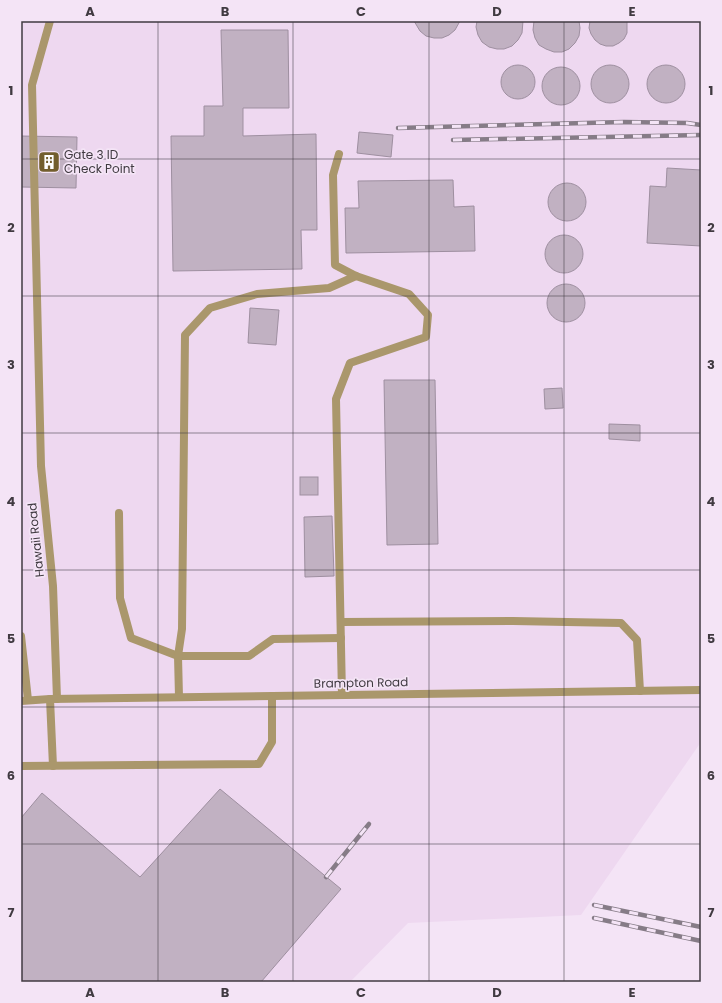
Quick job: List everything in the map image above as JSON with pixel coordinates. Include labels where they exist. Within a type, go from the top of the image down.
[{"type":"street","name":"Hawaii Road","points":[[50,21],[32,85],[41,466],[53,586],[53,766]]},
{"type":"street","points":[[339,154],[333,175],[335,265],[356,276],[409,294],[428,315],[426,337],[350,363],[336,399],[342,695]]},
{"type":"street","points":[[179,697],[178,656],[182,629],[185,335],[210,308],[257,294],[329,288],[356,276]]},
{"type":"street","points":[[119,513],[120,598],[131,638],[178,656],[249,656],[273,639],[341,638]]},
{"type":"street","points":[[341,622],[621,622],[637,640],[640,691]]},
{"type":"street","points":[[21,636],[24,700]]},
{"type":"street","name":"Brampton Road","points":[[24,700],[701,690]]},
{"type":"street","points":[[21,766],[259,764],[272,742],[272,696]]},
{"type":"shaded area","points":[[21,21],[701,21],[701,742],[581,915],[408,923],[350,982],[21,982]]},
{"type":"building","points":[[414,21],[460,21],[455,30],[449,35],[442,38],[434,38],[426,36],[420,31]]},
{"type":"building","points":[[477,21],[523,21],[522,33],[512,46],[504,49],[489,47],[482,42],[478,35],[476,27]]},
{"type":"building","points":[[534,21],[579,21],[579,36],[569,49],[562,52],[554,52],[539,45],[533,30]]},
{"type":"building","points":[[590,21],[627,21],[627,33],[624,39],[619,43],[613,46],[606,46],[595,40],[591,34],[589,28]]},
{"type":"building","points":[[221,30],[288,30],[289,108],[243,108],[243,136],[316,134],[317,230],[301,230],[302,269],[173,271],[171,136],[204,136],[204,106],[223,106]]},
{"type":"building","points":[[518,65],[530,70],[535,82],[530,94],[518,99],[506,94],[501,82],[506,70]]},
{"type":"building","points":[[606,65],[614,65],[624,70],[628,77],[628,91],[624,98],[614,103],[606,103],[596,98],[594,95],[591,88],[591,80],[596,70],[599,68]]},
{"type":"building","points":[[662,65],[670,65],[680,70],[684,77],[684,91],[680,98],[670,103],[662,103],[652,98],[650,95],[647,88],[647,80],[652,70],[655,68]]},
{"type":"building","points":[[557,67],[565,67],[575,72],[579,79],[579,93],[575,100],[565,105],[557,105],[547,100],[545,97],[542,90],[542,82],[547,72],[550,70]]},
{"type":"building","points":[[359,132],[393,135],[391,157],[357,153]]},
{"type":"building","name":"Gate 3 ID Check Point","points":[[21,136],[77,137],[76,188],[21,187]]},
{"type":"building","points":[[667,168],[701,170],[701,246],[647,243],[650,186],[666,187]]},
{"type":"building","points":[[453,180],[454,207],[474,206],[475,251],[346,253],[345,208],[359,208],[358,181]]},
{"type":"building","points":[[563,183],[571,183],[581,188],[585,195],[585,209],[581,216],[571,221],[563,221],[553,216],[551,213],[548,206],[548,198],[553,188],[556,186]]},
{"type":"building","points":[[560,235],[568,235],[578,240],[582,247],[582,261],[578,268],[568,273],[560,273],[550,268],[548,265],[545,258],[545,250],[550,240],[553,238]]},
{"type":"building","points":[[562,284],[570,284],[580,289],[584,296],[584,310],[580,317],[570,322],[562,322],[552,317],[550,314],[547,307],[547,299],[552,289],[555,287]]},
{"type":"building","points":[[250,308],[279,310],[276,345],[248,343]]},
{"type":"building","points":[[384,380],[435,380],[438,544],[387,545]]},
{"type":"building","points":[[562,388],[563,408],[545,409],[544,389]]},
{"type":"building","points":[[609,424],[640,425],[640,441],[609,439]]},
{"type":"building","points":[[300,477],[318,477],[318,495],[300,495]]},
{"type":"building","points":[[332,516],[334,576],[305,577],[304,517]]},
{"type":"building","points":[[220,789],[341,889],[261,982],[21,982],[21,818],[42,793],[140,877]]},
{"type":"railway","points":[[398,128],[624,122],[687,123],[701,125]]},
{"type":"railway","points":[[453,140],[701,135]]},
{"type":"railway","points":[[326,877],[369,824]]},
{"type":"railway","points":[[594,905],[701,927]]},
{"type":"railway","points":[[594,918],[701,941]]},
{"type":"place","name":"Gate 3 ID Check Point","points":[[49,162]]}]
